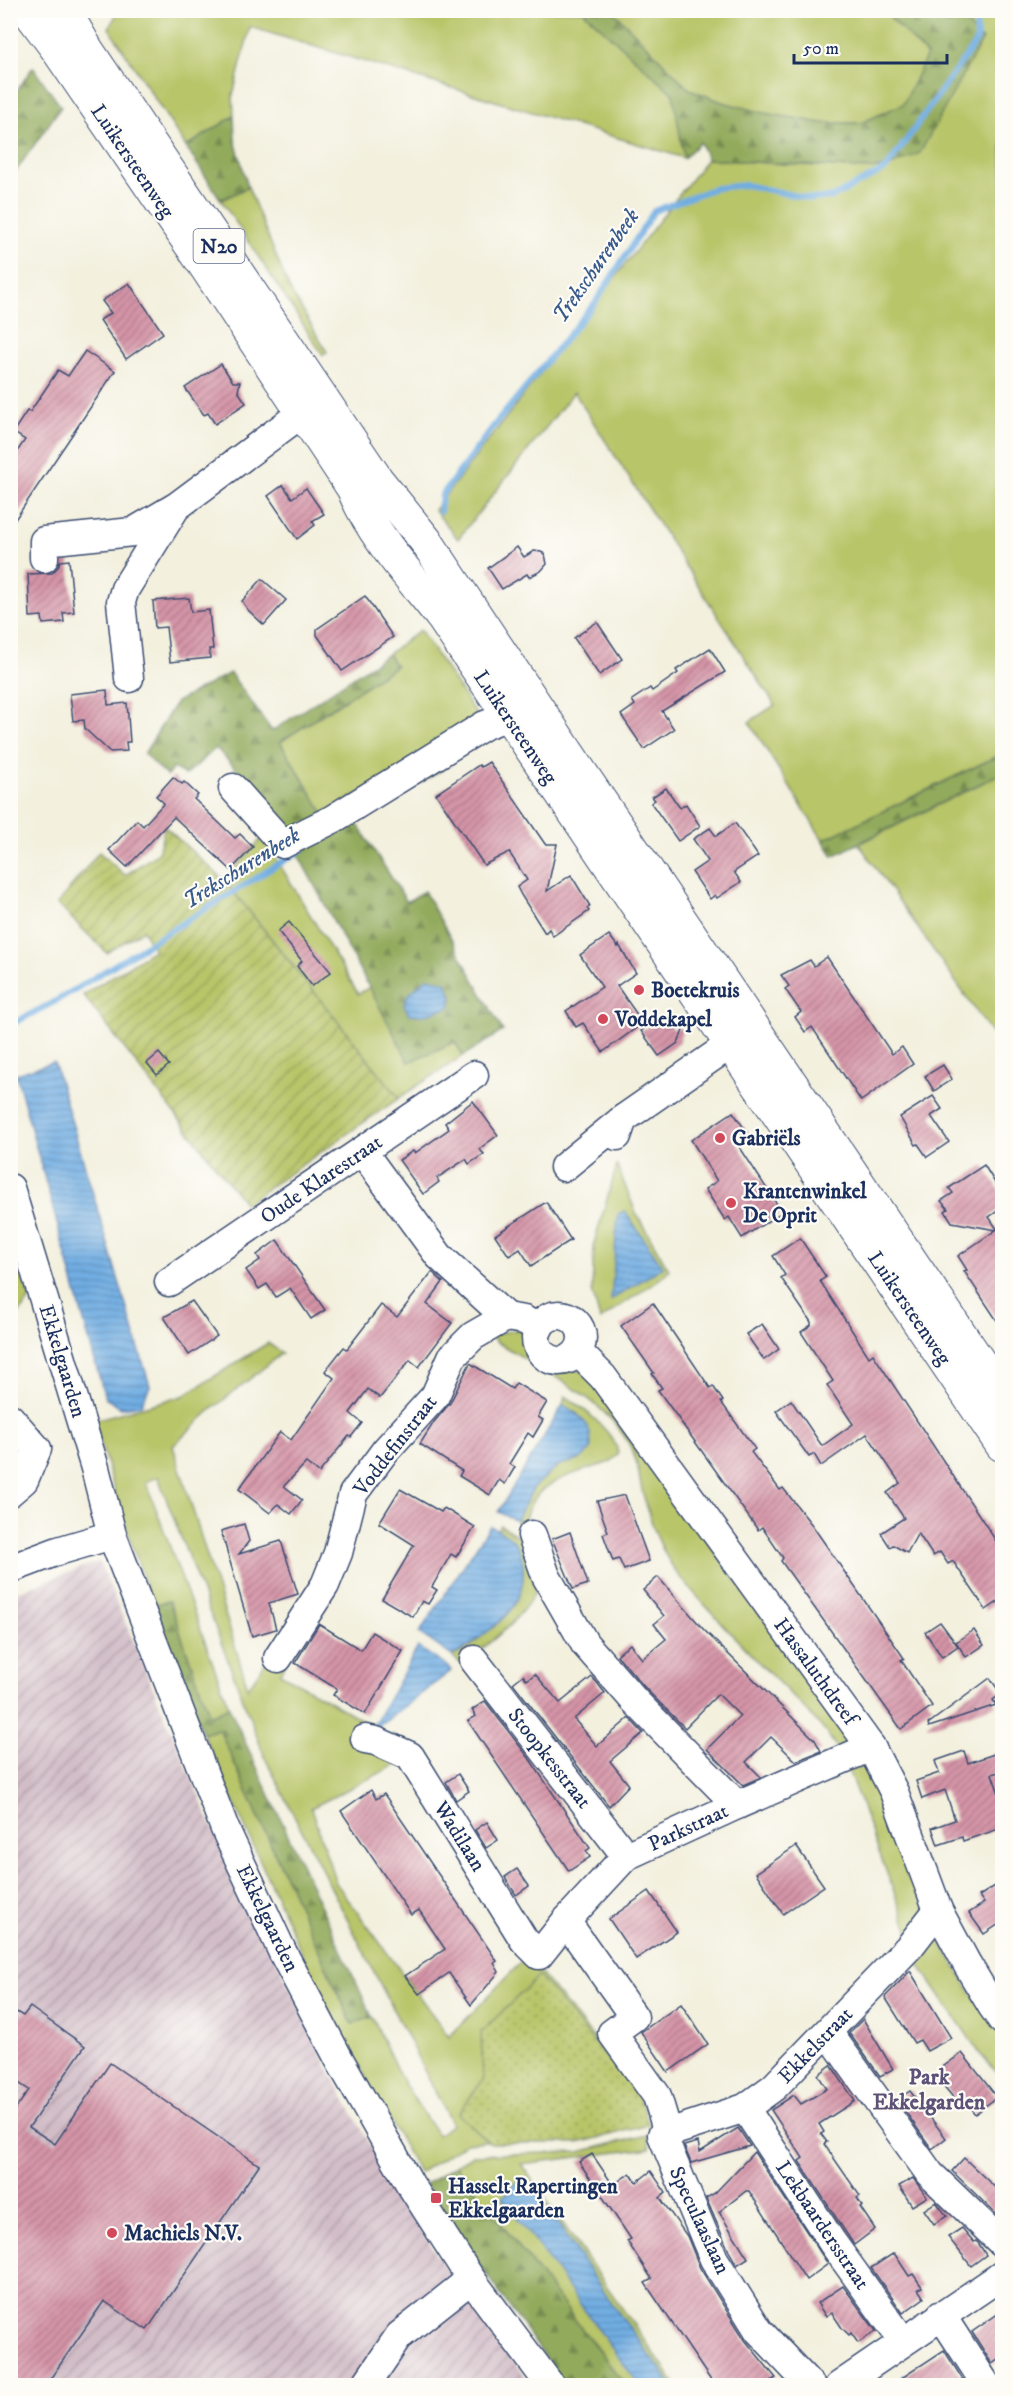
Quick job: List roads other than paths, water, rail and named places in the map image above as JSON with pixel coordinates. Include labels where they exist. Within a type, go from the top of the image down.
[{"type":"main road","name":"Luikersteenweg","points":[[28,10],[55,46],[353,488],[361,507],[389,548],[443,618],[1002,1445]]},
{"type":"main road","name":"Luikersteenweg","points":[[64,10],[87,50],[377,480],[426,541],[879,1210],[1002,1396]]},
{"type":"street","points":[[44,558],[44,541],[133,532],[176,507],[302,413]]},
{"type":"street","points":[[129,678],[121,602],[125,589],[176,507]]},
{"type":"street","points":[[232,788],[283,844],[333,819],[486,725],[509,716]]},
{"type":"street","points":[[564,1167],[731,1044]]},
{"type":"street","name":"Oude Klarestraat","points":[[169,1282],[474,1075]]},
{"type":"street","points":[[362,1151],[439,1256],[506,1317]]},
{"type":"street","name":"Ekkelgaarden","points":[[10,1188],[95,1468],[112,1535],[225,1829],[283,1953],[339,2059],[410,2184],[471,2279],[550,2385]]},
{"type":"street","name":"Hassaluthdreef","points":[[506,1317],[524,1320],[539,1328],[554,1316],[566,1316],[573,1319],[581,1331],[582,1338],[578,1352],[603,1377],[871,1747],[894,1792],[938,1911],[1002,2020]]},
{"type":"street","name":"Voddefinstraat","points":[[278,1658],[325,1585],[338,1553],[353,1494],[385,1451],[435,1396],[452,1357],[473,1336],[506,1317]]},
{"type":"street","points":[[10,1418],[37,1449],[24,1480],[10,1492]]},
{"type":"street","points":[[10,1569],[58,1551],[112,1535]]},
{"type":"street","points":[[532,1535],[546,1576],[585,1644],[634,1700],[737,1805]]},
{"type":"street","name":"Stoopkesstraat","points":[[474,1660],[626,1856]]},
{"type":"street","name":"Wadilaan","points":[[365,1739],[376,1741],[410,1755],[524,1940],[539,1955]]},
{"type":"street","name":"Parkstraat","points":[[539,1955],[566,1921],[626,1856],[871,1747]]},
{"type":"street","name":"Ekkelstraat","points":[[665,2134],[745,2108],[774,2087],[910,1946],[938,1911]]},
{"type":"street","name":"Speculaaslaan","points":[[566,1921],[634,2017],[612,2033],[657,2096],[665,2134],[714,2259],[759,2331],[811,2385]]},
{"type":"street","points":[[828,2032],[930,2174],[1002,2242]]},
{"type":"street","name":"Lekbaardersstraat","points":[[745,2108],[832,2242],[903,2341]]},
{"type":"street","points":[[839,2385],[1002,2275]]},
{"type":"street","points":[[365,2385],[399,2336],[471,2279]]},
{"type":"street","points":[[941,2315],[987,2385]]},
{"type":"water","points":[[427,978],[446,982],[452,996],[450,1007],[423,1015],[409,1014],[404,1005],[408,995]]},
{"type":"water","points":[[54,1062],[150,1386],[141,1405],[121,1408],[105,1398],[16,1074]]},
{"type":"water","points":[[625,1211],[663,1267],[611,1300],[618,1214]]},
{"type":"water","points":[[563,1405],[586,1423],[590,1434],[591,1450],[579,1460],[559,1465],[534,1487],[516,1521],[498,1512]]},
{"type":"water","points":[[490,1526],[509,1536],[518,1548],[523,1565],[520,1592],[513,1607],[501,1620],[452,1656],[419,1633]]},
{"type":"water","points":[[418,1647],[451,1671],[374,1730],[373,1726]]},
{"type":"water","points":[[521,2178],[534,2188],[612,2304],[672,2385],[639,2385],[502,2198]]},
{"type":"waterway","name":"Trekschurenbeek","points":[[440,512],[442,495],[492,428],[595,303],[654,211],[715,188],[746,185],[811,199],[833,197],[886,169],[977,40],[976,10]]},
{"type":"waterway","name":"Trekschurenbeek","points":[[10,1025],[56,1001],[303,849]]},
{"type":"place","name":"Boetekruis","points":[[639,990]]},
{"type":"place","name":"Voddekapel","points":[[603,1019]]},
{"type":"place","name":"Gabriëls","points":[[720,1138]]},
{"type":"place","name":"Krantenwinkel De Oprit","points":[[731,1203]]},
{"type":"place","name":"Hasselt Rapertingen Ekkelgaarden","points":[[436,2198]]},
{"type":"place","name":"Machiels N.V.","points":[[112,2233]]},
{"type":"district","name":"Park Ekkelgarden","points":[[929,2088]]}]
